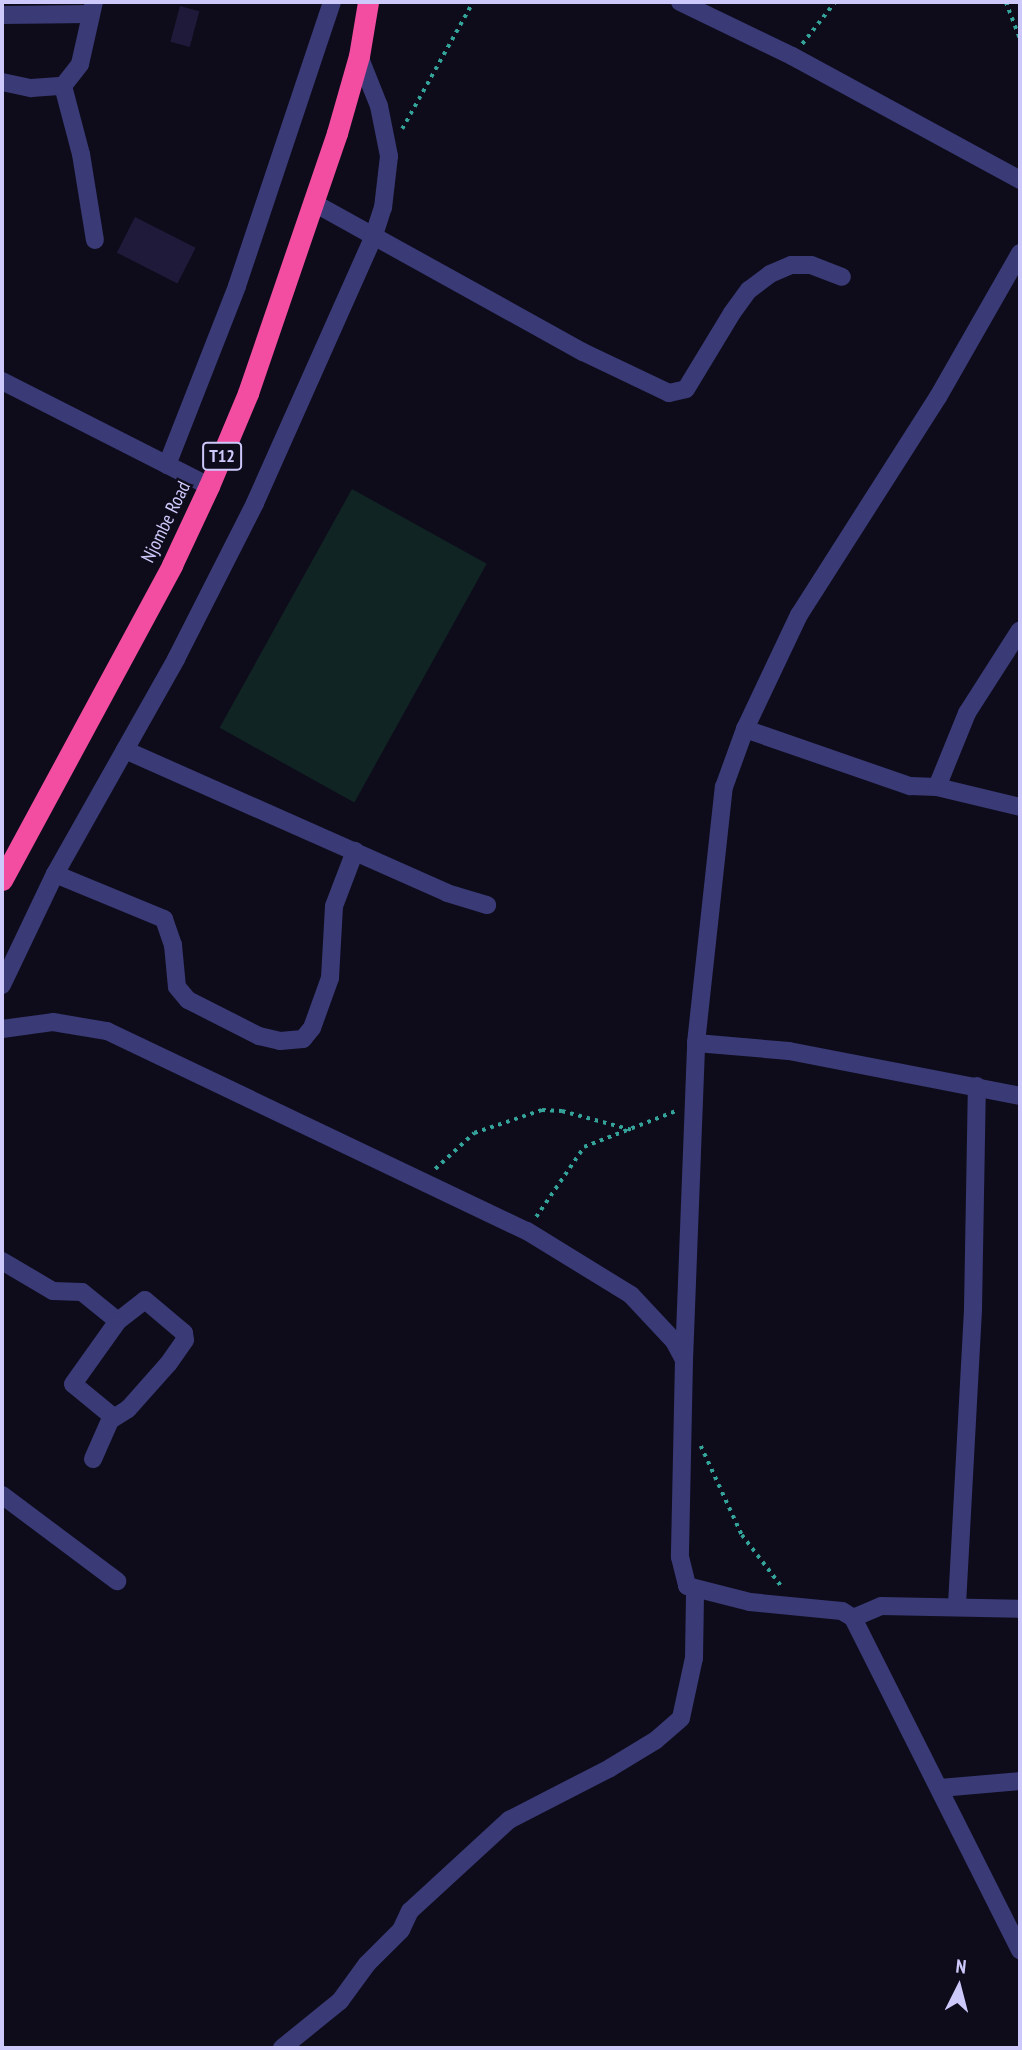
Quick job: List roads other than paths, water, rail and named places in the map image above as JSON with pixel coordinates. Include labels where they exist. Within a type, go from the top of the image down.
[{"type":"highway","name":"Njombe Road","points":[[2,880],[172,565],[248,393],[314,203],[359,56],[368,2]]},
{"type":"street","points":[[167,465],[237,286],[332,2]]},
{"type":"street","points":[[680,2],[792,56],[1020,180]]},
{"type":"street","points":[[2,15],[93,8],[80,64],[63,86],[31,88],[2,82]]},
{"type":"street","points":[[2,985],[55,874],[125,750],[255,503],[373,237],[383,208],[389,156],[379,106],[359,56]]},
{"type":"street","points":[[63,86],[82,154],[95,240]]},
{"type":"street","points":[[314,203],[583,352],[669,393],[686,389],[732,313],[749,290],[770,274],[791,265],[811,265],[842,277]]},
{"type":"street","points":[[1020,253],[938,397],[799,615],[745,729],[724,787],[716,838],[696,1043],[684,1360],[685,1418],[680,1557],[687,1586],[695,1592],[842,1611],[853,1618],[1020,1950]]},
{"type":"street","points":[[2,381],[209,486]]},
{"type":"street","points":[[937,787],[967,713],[1020,630]]},
{"type":"street","points":[[745,729],[878,777],[910,786],[937,787],[1020,807]]},
{"type":"street","points":[[125,750],[447,893],[488,905]]},
{"type":"street","points":[[55,874],[164,919],[173,945],[177,987],[188,1000],[259,1036],[280,1041],[303,1039],[312,1028],[330,978],[334,906],[355,851]]},
{"type":"street","points":[[2,1030],[53,1022],[107,1031],[418,1178],[527,1231],[631,1295],[674,1341],[684,1360]]},
{"type":"street","points":[[696,1043],[789,1051],[1020,1096]]},
{"type":"street","points":[[957,1605],[972,1309],[977,1086]]},
{"type":"street","points":[[2,1261],[52,1291],[82,1292],[118,1321]]},
{"type":"street","points":[[93,1459],[112,1419],[128,1409],[185,1340],[173,1320],[145,1300],[118,1321],[73,1384],[111,1413],[112,1419]]},
{"type":"street","points":[[2,1495],[117,1581]]},
{"type":"street","points":[[282,2048],[340,2001],[367,1964],[401,1930],[410,1911],[509,1820],[610,1768],[656,1740],[681,1718],[694,1658],[695,1592]]},
{"type":"street","points":[[853,1618],[881,1606],[957,1605],[1020,1609]]},
{"type":"street","points":[[940,1788],[1020,1781]]}]
